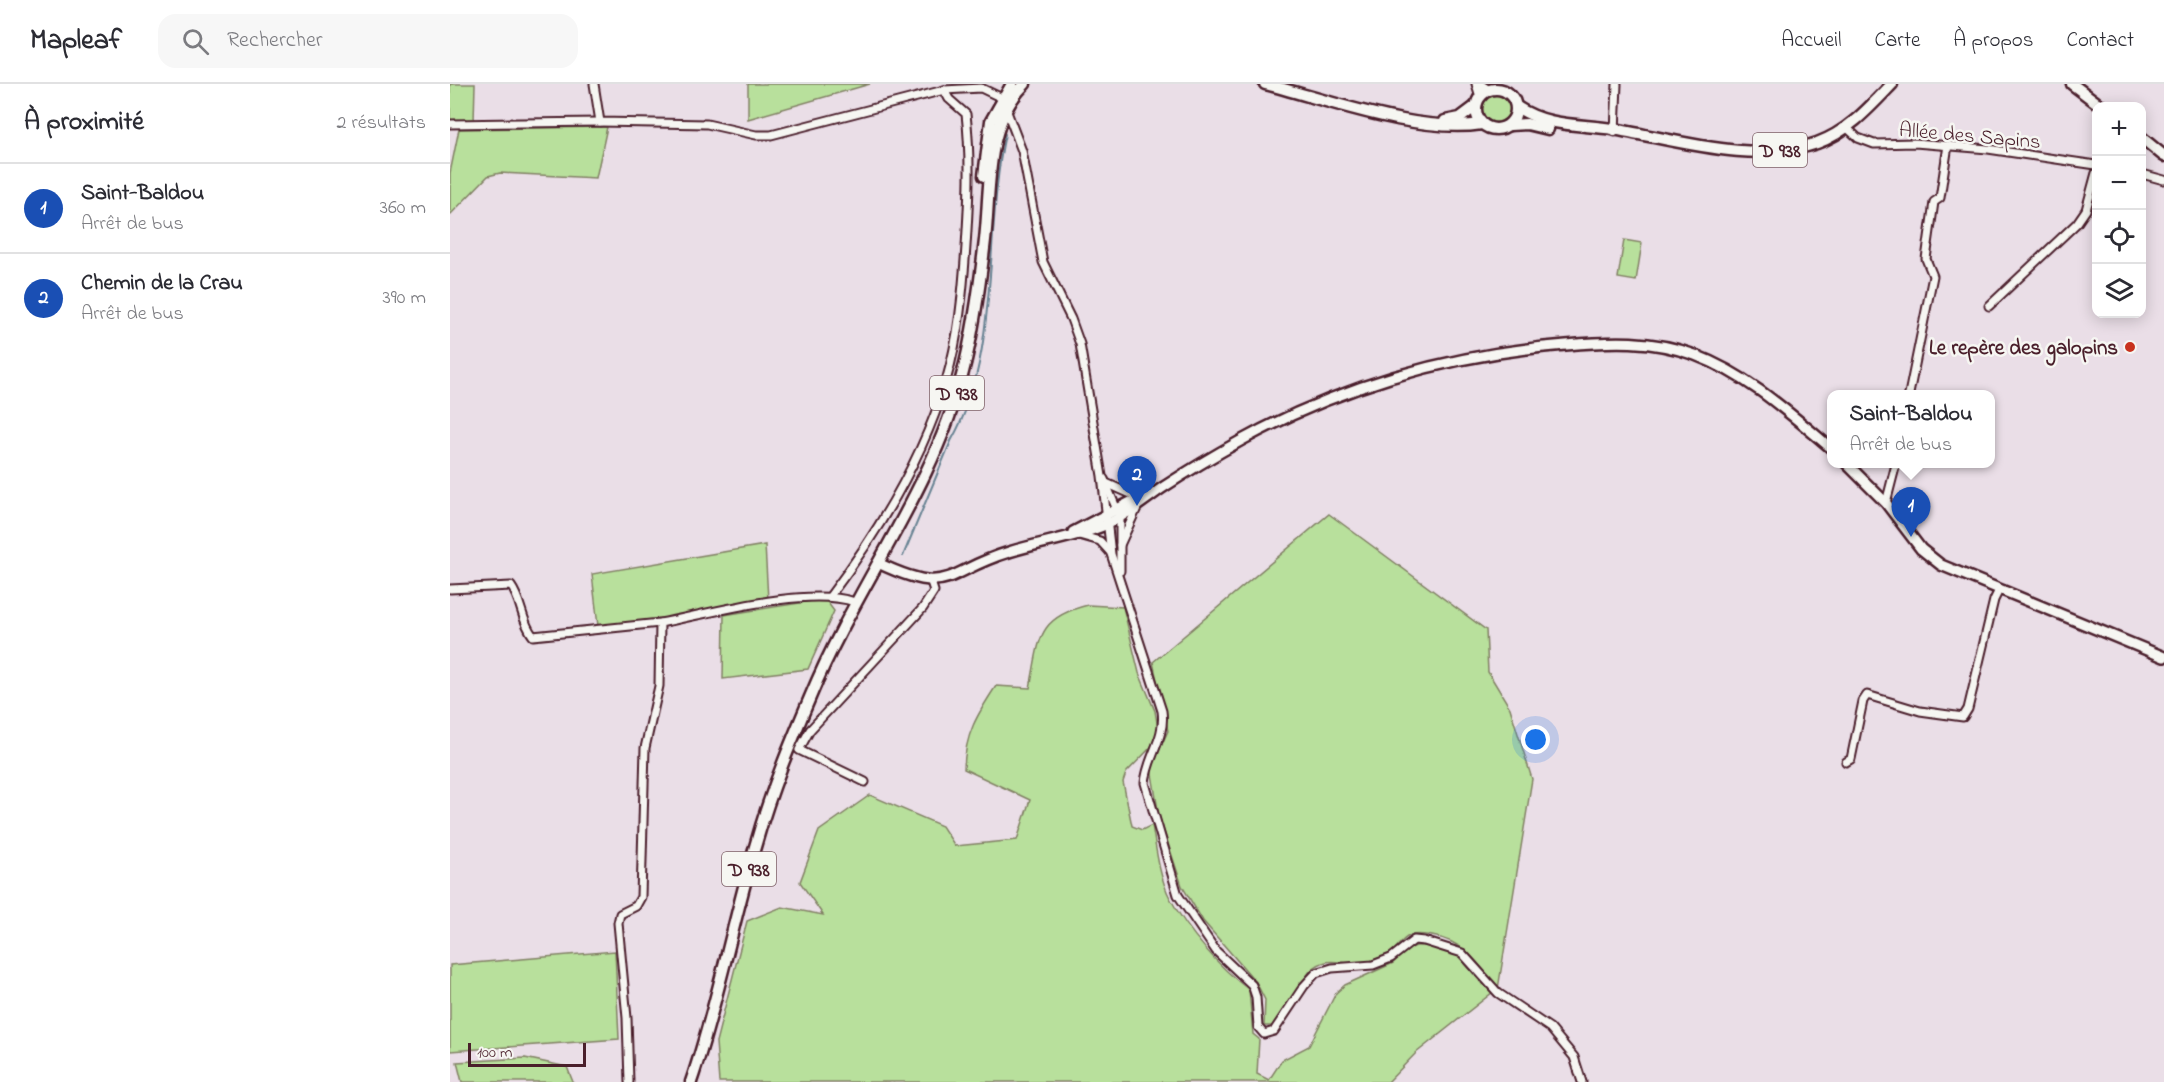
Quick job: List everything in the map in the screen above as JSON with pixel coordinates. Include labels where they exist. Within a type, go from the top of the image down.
[{"type":"main road","name":"D 938","points":[[1265,84],[1426,122],[1456,126],[1482,124],[1497,130],[1510,125],[1615,132]]},
{"type":"main road","name":"D 938","points":[[1426,122],[1460,118],[1478,102],[1482,86],[1509,93],[1517,107],[1546,122],[1732,149],[1783,150],[1819,142],[1846,127],[1892,84]]},
{"type":"main road","points":[[2072,84],[2096,102]]},
{"type":"main road","name":"D 938","points":[[980,270],[985,155],[991,121],[1018,87]]},
{"type":"main road","points":[[1478,102],[1477,116],[1482,124]]},
{"type":"main road","name":"D 938","points":[[691,1082],[769,801],[824,662],[855,602],[918,493],[947,426],[969,344],[996,136],[1004,103]]},
{"type":"main road","points":[[1510,125],[1516,116],[1517,107]]},
{"type":"main road","points":[[2146,141],[2164,156]]},
{"type":"street","points":[[594,84],[600,122]]},
{"type":"street","points":[[1615,132],[1617,84]]},
{"type":"street","points":[[450,124],[600,122],[707,124],[771,135],[944,90],[987,87],[1004,103],[1022,152],[1043,262],[1062,298],[1080,344],[1104,480],[1106,520],[1112,554],[1120,574],[1141,652],[1162,711],[1162,733],[1147,767],[1145,783],[1174,885],[1197,926],[1255,991],[1260,1032],[1268,1035],[1275,1031],[1304,986],[1316,974],[1332,968],[1373,965],[1391,958],[1414,940],[1424,941],[1462,953],[1498,993],[1550,1028],[1574,1057],[1582,1082]]},
{"type":"street","points":[[830,596],[860,559],[900,490],[938,407],[953,351],[963,288],[970,166],[966,114],[949,99],[944,90]]},
{"type":"street","name":"Allée des Sapins","points":[[1846,127],[1858,138],[1874,144],[1915,142],[1948,145],[2092,164]]},
{"type":"street","points":[[1910,390],[1933,276],[1926,259],[1934,202],[1940,198],[1948,145]]},
{"type":"street","points":[[2146,175],[2164,180]]},
{"type":"street","points":[[1989,306],[2077,223],[2086,210],[2092,190]]},
{"type":"street","points":[[1119,513],[1137,507],[1160,489],[1257,432],[1311,406],[1365,384],[1482,355],[1608,341],[1640,342],[1671,347],[1717,364],[1763,392],[1827,445]]},
{"type":"street","points":[[1851,468],[1886,502],[1911,537],[1930,557],[1962,575],[2164,657]]},
{"type":"street","points":[[1886,502],[1895,468]]},
{"type":"street","points":[[1104,480],[1131,494],[1147,494]]},
{"type":"street","points":[[1104,480],[1119,513],[1120,574]]},
{"type":"street","points":[[878,562],[907,576],[931,582],[955,577],[1006,553],[1079,535],[1119,513],[1147,494],[1160,489]]},
{"type":"street","points":[[1120,545],[1137,507]]},
{"type":"street","points":[[1059,539],[1106,520]]},
{"type":"street","points":[[1079,535],[1100,542],[1112,554]]},
{"type":"street","points":[[865,782],[799,750],[817,722],[923,608],[934,591],[931,582]]},
{"type":"street","points":[[450,589],[511,586],[517,595],[525,626],[533,636],[660,623],[773,602],[830,596],[855,602]]},
{"type":"street","points":[[1846,762],[1851,759],[1863,701],[1867,695],[1920,711],[1963,717],[1968,709],[1994,600],[1999,590]]},
{"type":"street","points":[[628,1082],[627,1018],[618,923],[620,914],[636,906],[641,897],[645,748],[659,686],[660,623]]},
{"type":"green space","points":[[450,84],[475,84],[474,121],[450,121]]},
{"type":"green space","points":[[748,84],[870,84],[748,119]]},
{"type":"green space","points":[[1496,94],[1506,98],[1510,108],[1506,118],[1496,122],[1486,118],[1482,108],[1486,98]]},
{"type":"green space","points":[[607,127],[596,178],[500,173],[488,176],[450,215],[450,173],[459,129]]},
{"type":"green space","points":[[1624,240],[1642,243],[1636,281],[1618,278]]},
{"type":"green space","points":[[1329,514],[1486,630],[1488,672],[1510,708],[1532,779],[1498,989],[1462,948],[1444,939],[1415,935],[1404,939],[1392,952],[1373,960],[1358,963],[1331,961],[1317,965],[1310,971],[1272,1026],[1264,1026],[1265,1000],[1256,982],[1203,921],[1182,886],[1159,816],[1151,768],[1168,731],[1153,662]]},
{"type":"green space","points":[[765,545],[768,600],[652,621],[598,626],[592,574]]},
{"type":"green space","points":[[825,599],[834,611],[808,669],[723,679],[724,615]]},
{"type":"green space","points":[[1088,605],[1123,607],[1139,673],[1155,711],[1158,729],[1151,747],[1126,773],[1123,782],[1132,826],[1142,830],[1152,825],[1163,881],[1177,911],[1205,948],[1249,990],[1253,1034],[1259,1039],[1257,1074],[1269,1080],[1282,1060],[1309,1046],[1336,993],[1345,985],[1393,963],[1408,949],[1416,946],[1431,946],[1458,955],[1482,984],[1493,992],[1416,1053],[1388,1082],[719,1082],[716,1042],[747,921],[782,907],[823,915],[800,882],[819,831],[870,795],[942,826],[955,846],[1017,840],[1030,800],[964,769],[970,735],[978,716],[996,686],[1030,688],[1039,645],[1049,625],[1071,610]]},
{"type":"green space","points":[[615,951],[619,1039],[450,1051],[450,965]]},
{"type":"green space","points":[[525,1058],[567,1067],[573,1082],[462,1082],[457,1062]]},
{"type":"waterway","points":[[903,556],[967,407],[978,370],[985,331],[995,210],[1005,134]]},
{"type":"place","name":"Le repère des galopins","points":[[2130,347]]},
{"type":"place","name":"Chemin de la Crau","points":[[1137,506]]},
{"type":"place","name":"Saint-Baldou","points":[[1911,537]]}]
